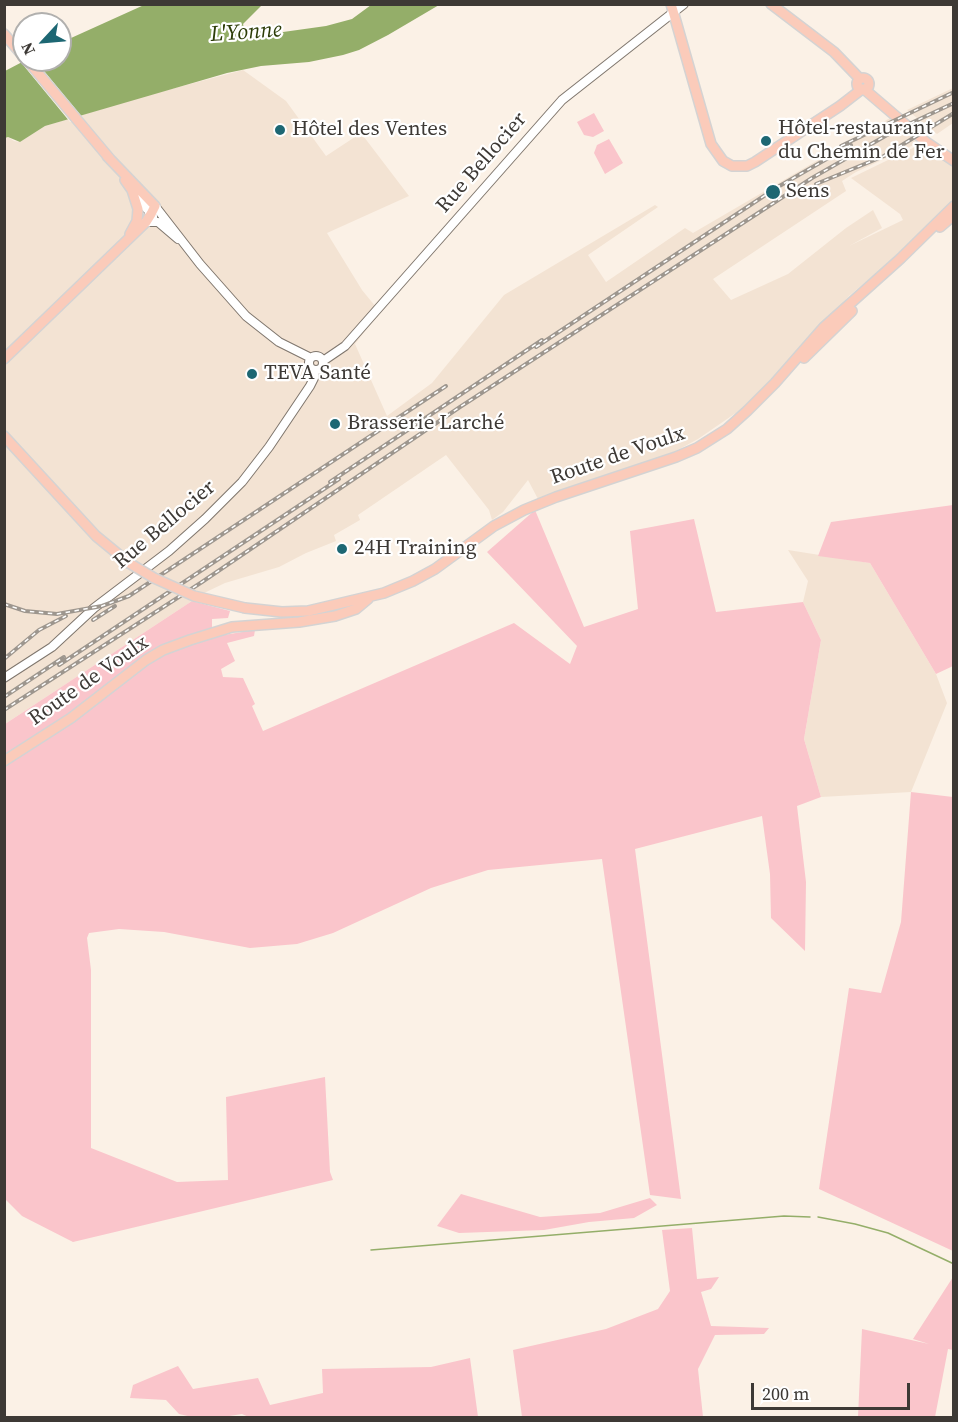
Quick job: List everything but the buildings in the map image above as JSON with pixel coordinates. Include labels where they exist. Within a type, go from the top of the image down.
[{"type":"main road","points":[[672,9],[711,144],[723,161],[732,166],[747,166],[849,100],[865,88],[867,79],[860,79],[834,52],[771,4]]},
{"type":"main road","points":[[37,72],[107,156],[132,190],[138,209],[149,217]]},
{"type":"main road","points":[[865,88],[954,154]]},
{"type":"main road","points":[[865,88],[926,142],[954,161]]},
{"type":"main road","points":[[107,156],[149,217]]},
{"type":"main road","name":"Route de Voulx","points":[[775,383],[824,327],[900,259],[954,206]]},
{"type":"main road","name":"Route de Voulx","points":[[4,761],[71,718],[146,660],[163,650],[232,627],[299,622],[335,616],[356,609],[370,597],[413,581],[435,569],[494,526],[524,510],[697,448],[727,429],[954,215]]},
{"type":"main road","points":[[4,359],[149,217]]},
{"type":"main road","points":[[4,430],[28,461]]},
{"type":"main road","points":[[4,436],[96,536],[129,563],[170,586],[194,596],[245,608],[282,612],[308,611],[370,597]]},
{"type":"street","name":"Rue Bellocier","points":[[323,361],[345,346],[562,100],[672,9],[684,4]]},
{"type":"street","points":[[132,190],[149,217],[182,242],[246,316],[279,342],[311,358],[317,356],[323,361],[321,368],[315,370],[309,365],[311,358]]},
{"type":"street","points":[[149,217],[182,242]]},
{"type":"street","name":"Rue Bellocier","points":[[4,678],[52,647],[94,608],[185,538],[205,519],[242,482],[260,460],[315,378],[315,370]]},
{"type":"shaded area","points":[[243,70],[286,101],[326,156],[361,133],[409,196],[327,233],[362,290],[380,312],[355,344],[387,416],[432,383],[504,295],[655,205],[658,207],[588,255],[606,282],[685,228],[693,233],[890,118],[920,142],[842,181],[846,191],[713,279],[731,300],[788,274],[846,228],[873,210],[882,228],[849,246],[903,220],[900,214],[851,178],[923,143],[953,165],[953,201],[849,296],[794,357],[743,408],[698,439],[674,452],[538,499],[528,480],[503,512],[492,520],[489,510],[446,455],[358,515],[360,520],[334,535],[336,541],[279,567],[225,583],[202,594],[154,572],[144,578],[192,601],[5,724],[5,138],[20,142],[45,126]]},
{"type":"shaded area","points":[[953,88],[953,123],[937,134],[907,110]]},
{"type":"shaded area","points":[[594,113],[604,131],[593,137],[584,135],[577,122]]},
{"type":"shaded area","points":[[609,139],[623,163],[605,174],[594,153],[597,145]]},
{"type":"shaded area","points":[[953,505],[953,666],[936,674],[870,563],[818,556],[831,522]]},
{"type":"shaded area","points":[[535,510],[584,627],[638,609],[630,531],[694,519],[716,612],[803,602],[821,640],[804,739],[821,797],[797,806],[806,882],[805,951],[771,918],[770,874],[762,816],[635,849],[681,1199],[650,1195],[602,859],[488,870],[431,888],[333,933],[297,944],[250,948],[164,932],[119,929],[89,933],[87,938],[91,970],[91,1148],[177,1182],[228,1180],[226,1097],[325,1077],[330,1172],[333,1180],[73,1242],[22,1216],[5,1199],[5,724],[192,601],[230,611],[228,618],[212,619],[212,627],[217,636],[255,630],[254,636],[227,643],[235,661],[221,669],[223,677],[243,678],[255,704],[252,706],[263,731],[514,623],[570,664],[577,646],[487,552]]},
{"type":"shaded area","points":[[788,550],[870,563],[936,674],[947,703],[911,792],[821,797],[804,739],[821,640],[803,602],[808,581]]},
{"type":"shaded area","points":[[911,792],[953,797],[953,1251],[819,1189],[849,988],[881,993],[901,922]]},
{"type":"shaded area","points":[[461,1194],[540,1217],[600,1213],[650,1198],[657,1205],[634,1218],[589,1222],[544,1230],[459,1233],[437,1226]]},
{"type":"shaded area","points":[[692,1228],[697,1279],[719,1277],[711,1289],[701,1292],[711,1326],[769,1328],[764,1334],[715,1335],[698,1369],[703,1417],[522,1417],[513,1350],[606,1329],[658,1309],[670,1291],[662,1230]]},
{"type":"shaded area","points":[[953,1277],[953,1350],[948,1349],[935,1417],[858,1417],[862,1329],[929,1344],[913,1339]]},
{"type":"shaded area","points":[[470,1358],[478,1417],[251,1418],[242,1414],[223,1417],[192,1417],[179,1414],[166,1400],[130,1398],[133,1385],[178,1366],[193,1389],[258,1378],[270,1405],[323,1393],[322,1369],[431,1367]]},
{"type":"water","name":"L'Yonne","points":[[144,5],[262,5],[243,24],[244,27],[276,33],[326,26],[352,19],[371,5],[439,5],[388,35],[359,50],[343,55],[227,73],[45,126],[20,142],[5,138],[5,71],[12,67],[12,72],[72,72],[72,38]]},
{"type":"pier","points":[[29,72],[45,72],[83,118],[70,122]]},
{"type":"waterway","points":[[371,1250],[784,1216],[810,1217]]},
{"type":"waterway","points":[[818,1217],[888,1233],[954,1264]]},
{"type":"railway","points":[[841,146],[954,92]]},
{"type":"railway","points":[[4,710],[202,582],[460,407],[812,178],[894,131],[954,103]]},
{"type":"railway","points":[[816,184],[884,156],[954,113]]},
{"type":"railway","points":[[536,347],[776,188],[851,145]]},
{"type":"railway","points":[[330,482],[542,340]]},
{"type":"railway","points":[[4,604],[25,611],[57,614],[102,606],[129,596],[446,386]]},
{"type":"railway","points":[[59,665],[339,479]]},
{"type":"railway","points":[[93,620],[115,606]]},
{"type":"railway","points":[[4,659],[39,630],[66,616]]},
{"type":"railway","points":[[4,697],[64,657]]},
{"type":"place","name":"Hôtel des Ventes","points":[[280,130]]},
{"type":"place","name":"Hôtel-restaurant du Chemin de Fer","points":[[766,141]]},
{"type":"place","name":"Sens","points":[[773,192]]},
{"type":"place","name":"TEVA Santé","points":[[252,374]]},
{"type":"place","name":"Brasserie Larché","points":[[335,424]]},
{"type":"place","name":"24H Training","points":[[342,549]]}]
